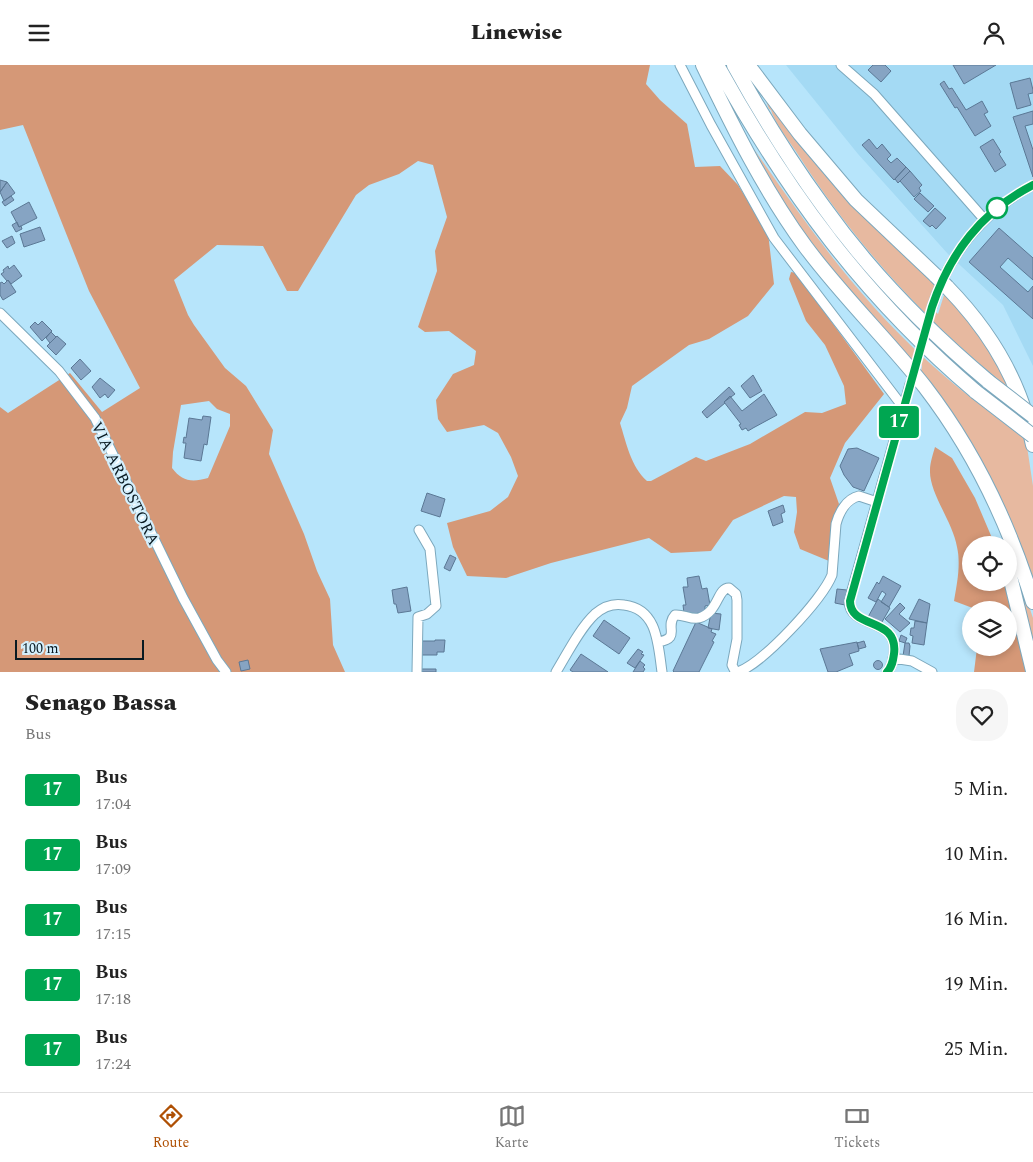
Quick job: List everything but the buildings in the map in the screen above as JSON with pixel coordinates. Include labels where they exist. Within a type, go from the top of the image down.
[{"type":"highway","points":[[703,65],[748,155],[792,227],[834,282],[910,369],[964,443],[987,484],[1006,527],[1033,602]]},
{"type":"highway","points":[[717,65],[783,177],[838,251],[899,321],[932,353],[976,392],[1033,436]]},
{"type":"highway","points":[[734,65],[796,168],[850,242],[916,316],[989,382],[1033,416]]},
{"type":"highway","points":[[748,65],[800,134],[856,200],[972,313],[998,350],[1018,391],[1033,445]]},
{"type":"highway","points":[[964,443],[995,520],[999,536]]},
{"type":"highway","points":[[1014,591],[1033,671]]},
{"type":"street","points":[[680,65],[774,238],[903,407]]},
{"type":"street","points":[[842,65],[874,94],[984,219]]},
{"type":"street","points":[[932,307],[946,271],[964,243],[984,219],[1005,201],[1033,185]]},
{"type":"street","name":"VIA ARBOSTORA","points":[[0,313],[59,371],[95,418],[183,598],[217,660],[226,672]]},
{"type":"street","points":[[887,672],[892,664],[894,645],[886,629],[858,617],[852,612],[850,605],[853,586],[910,384]]},
{"type":"street","points":[[658,642],[667,640],[672,634],[672,621],[675,615],[692,618],[705,615],[717,604],[722,591],[725,588],[729,588],[736,594],[737,600],[737,639],[732,665],[735,671],[738,672],[769,652],[826,587],[832,575],[838,516],[849,501],[858,496],[877,502]]},
{"type":"street","points":[[417,672],[418,617],[427,614],[436,606],[430,549],[419,530]]},
{"type":"street","points":[[556,672],[591,619],[604,608],[614,605],[631,606],[640,610],[648,617],[653,625],[658,642],[662,672]]},
{"type":"street","points":[[893,658],[912,661],[932,672]]},
{"type":"shaded area","points":[[0,65],[650,65],[646,84],[660,100],[687,124],[695,167],[720,166],[738,185],[768,233],[774,284],[748,316],[709,339],[689,345],[632,386],[627,408],[620,423],[630,454],[641,475],[647,481],[651,481],[696,457],[706,461],[750,444],[805,412],[822,413],[846,404],[844,386],[825,345],[806,321],[789,279],[791,272],[796,273],[884,394],[845,443],[830,478],[839,504],[835,517],[829,561],[800,549],[794,532],[797,512],[796,497],[784,496],[733,520],[711,551],[671,553],[649,538],[551,563],[506,578],[467,576],[453,547],[447,523],[490,511],[508,497],[518,476],[511,457],[498,433],[484,425],[447,432],[438,419],[436,400],[453,374],[474,365],[476,351],[449,331],[425,332],[418,327],[437,271],[435,251],[447,217],[433,165],[418,161],[399,174],[369,185],[356,195],[298,291],[287,291],[263,246],[217,245],[174,280],[194,325],[225,368],[246,386],[273,430],[269,454],[330,599],[333,645],[345,672],[0,672],[0,407],[8,413],[70,373],[102,412],[140,388],[89,291],[23,125],[0,130]],"holes":[[[209,401],[217,409],[230,414],[230,426],[208,478],[187,480],[179,476],[172,468],[181,405]]]},
{"type":"shaded area","points":[[786,65],[1033,65],[1033,366],[1003,305],[948,254],[858,154]]},
{"type":"shaded area","points":[[766,101],[824,172],[936,283],[929,306],[938,314],[945,292],[982,336],[1010,389],[950,338],[869,251],[821,189],[780,127]]},
{"type":"shaded area","points":[[754,149],[832,257],[898,333],[973,399],[1026,440],[1033,486],[1033,584],[1017,554],[1017,536],[1008,536],[921,372],[922,366],[914,358],[913,362],[821,258],[781,200]]},
{"type":"shaded area","points":[[935,447],[952,458],[975,498],[991,536],[962,536],[962,591],[1009,591],[1011,601],[962,601],[962,604],[954,601],[958,574],[958,554],[955,537],[933,488],[930,464]]},
{"type":"shaded area","points":[[1017,571],[1033,618],[1033,654],[1017,585]]},
{"type":"shaded area","points":[[1017,625],[1028,672],[974,672],[976,656],[1017,656]]},
{"type":"tunnel","points":[[913,374],[932,307]]},
{"type":"bus line","name":"17","points":[[887,672],[892,664],[893,640],[886,629],[858,617],[852,612],[850,601],[857,570],[932,307],[946,271],[970,234],[996,208],[1033,185]]}]
